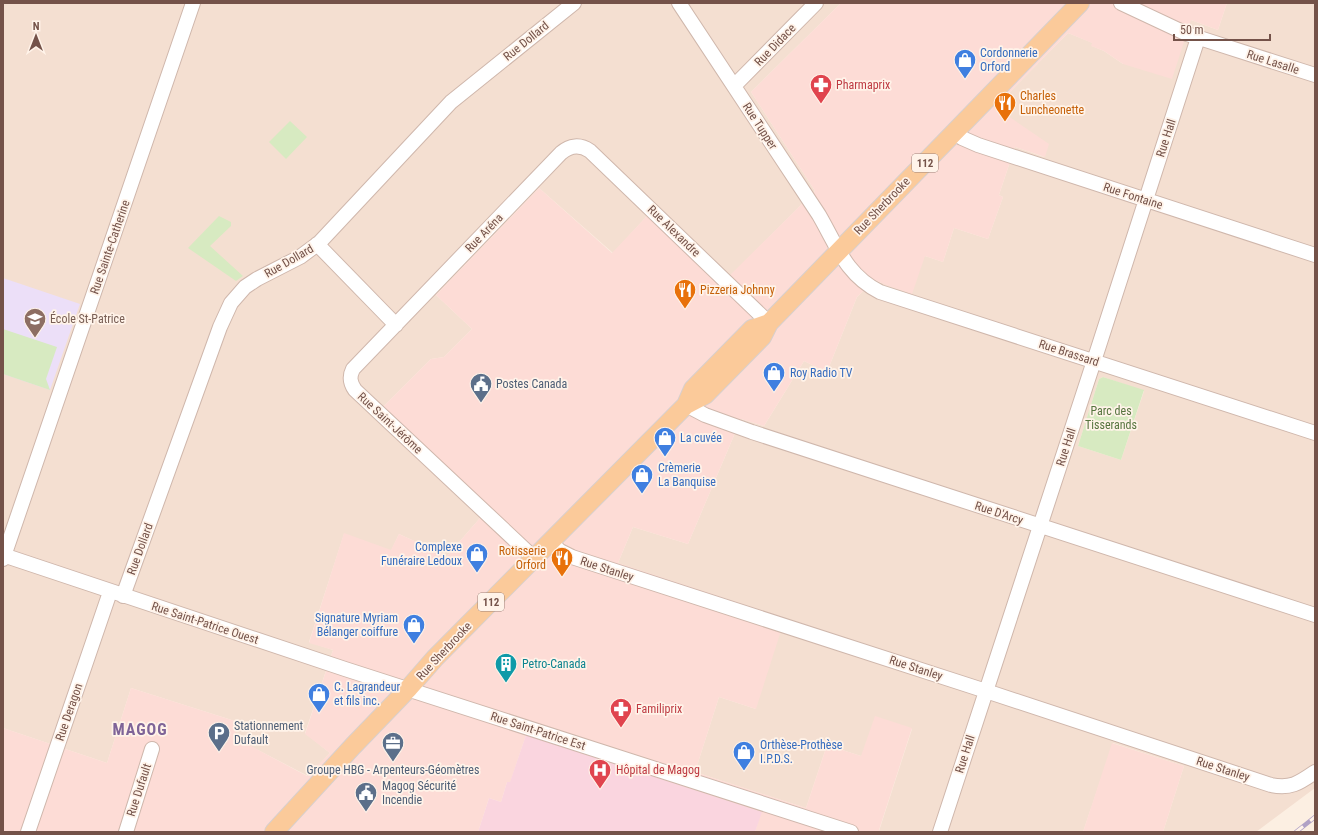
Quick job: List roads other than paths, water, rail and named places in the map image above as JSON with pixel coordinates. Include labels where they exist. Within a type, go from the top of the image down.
[{"type":"main road","name":"Rue Sherbrooke","points":[[274,832],[408,690],[435,658],[686,405],[705,395],[762,337],[769,323],[1080,3]]},
{"type":"street","name":"Rue Sainte-Catherine","points":[[3,557],[193,3]]},
{"type":"street","name":"Rue Dollard","points":[[117,594],[227,309],[235,297],[245,287],[257,279],[300,257],[317,244],[451,102],[574,3]]},
{"type":"street","name":"Rue Tupper","points":[[679,3],[819,215],[838,251]]},
{"type":"street","name":"Rue Didace","points":[[734,86],[816,3]]},
{"type":"street","name":"Rue Lasalle","points":[[1121,3],[1198,38],[1315,75]]},
{"type":"street","name":"Rue Hall","points":[[940,832],[1198,38]]},
{"type":"street","name":"Rue Fontaine","points":[[954,132],[962,138],[978,145],[1315,255]]},
{"type":"street","name":"Rue Alexandre","points":[[575,146],[580,146],[590,151],[769,323]]},
{"type":"street","name":"Rue Aréna","points":[[396,325],[566,149],[575,146]]},
{"type":"street","points":[[317,244],[396,325]]},
{"type":"street","name":"Rue Brassard","points":[[838,251],[848,266],[862,282],[880,292],[1315,433]]},
{"type":"street","name":"Rue Saint-Jérôme","points":[[396,325],[353,369],[350,377],[352,386],[534,558]]},
{"type":"street","name":"Rue D'Arcy","points":[[686,405],[705,415],[736,426],[1315,615]]},
{"type":"street","name":"Rue Stanley","points":[[550,542],[560,551],[572,557],[986,690],[1271,784],[1285,786],[1296,784],[1315,772]]},
{"type":"street","name":"Rue Saint-Patrice Ouest","points":[[3,557],[408,690]]},
{"type":"street","name":"Rue Deragon","points":[[28,832],[117,594]]},
{"type":"street","name":"Rue Saint-Patrice Est","points":[[408,690],[851,832]]},
{"type":"street","name":"Rue Dufault","points":[[126,832],[152,749]]},
{"type":"railway","points":[[1296,832],[1315,817]]},
{"type":"place","name":"Cordonnerie Orford","points":[[965,80]]},
{"type":"place","name":"Pharmaprix","points":[[821,104]]},
{"type":"place","name":"Charles Luncheonette","points":[[1005,122]]},
{"type":"place","name":"Pizzeria Johnny","points":[[685,310]]},
{"type":"place","name":"École St-Patrice","points":[[35,338]]},
{"type":"place","name":"Roy Radio TV","points":[[774,392]]},
{"type":"place","name":"Postes Canada","points":[[481,404]]},
{"type":"place","name":"La cuvée","points":[[665,458]]},
{"type":"place","name":"Crèmerie La Banquise","points":[[642,494]]},
{"type":"place","name":"Complexe Funéraire Ledoux","points":[[477,574]]},
{"type":"place","name":"Rotisserie Orford","points":[[562,578]]},
{"type":"place","name":"Signature Myriam Bélanger coiffure","points":[[414,644]]},
{"type":"place","name":"Petro-Canada","points":[[506,684]]},
{"type":"place","name":"C. Lagrandeur et fils inc.","points":[[319,714]]},
{"type":"place","name":"Familiprix","points":[[621,728]]},
{"type":"place","name":"Stationnement Dufault","points":[[219,752]]},
{"type":"place","name":"Groupe HBG - Arpenteurs-Géomètres","points":[[393,762]]},
{"type":"place","name":"Orthèse-Prothèse I.P.D.S.","points":[[744,772]]},
{"type":"place","name":"Hôpital de Magog","points":[[600,790]]},
{"type":"place","name":"Magog Sécurité Incendie","points":[[366,812]]},
{"type":"district","name":"MAGOG","points":[[140,729]]},
{"type":"park label","name":"Parc des Tisserands","points":[[1111,418]]}]
